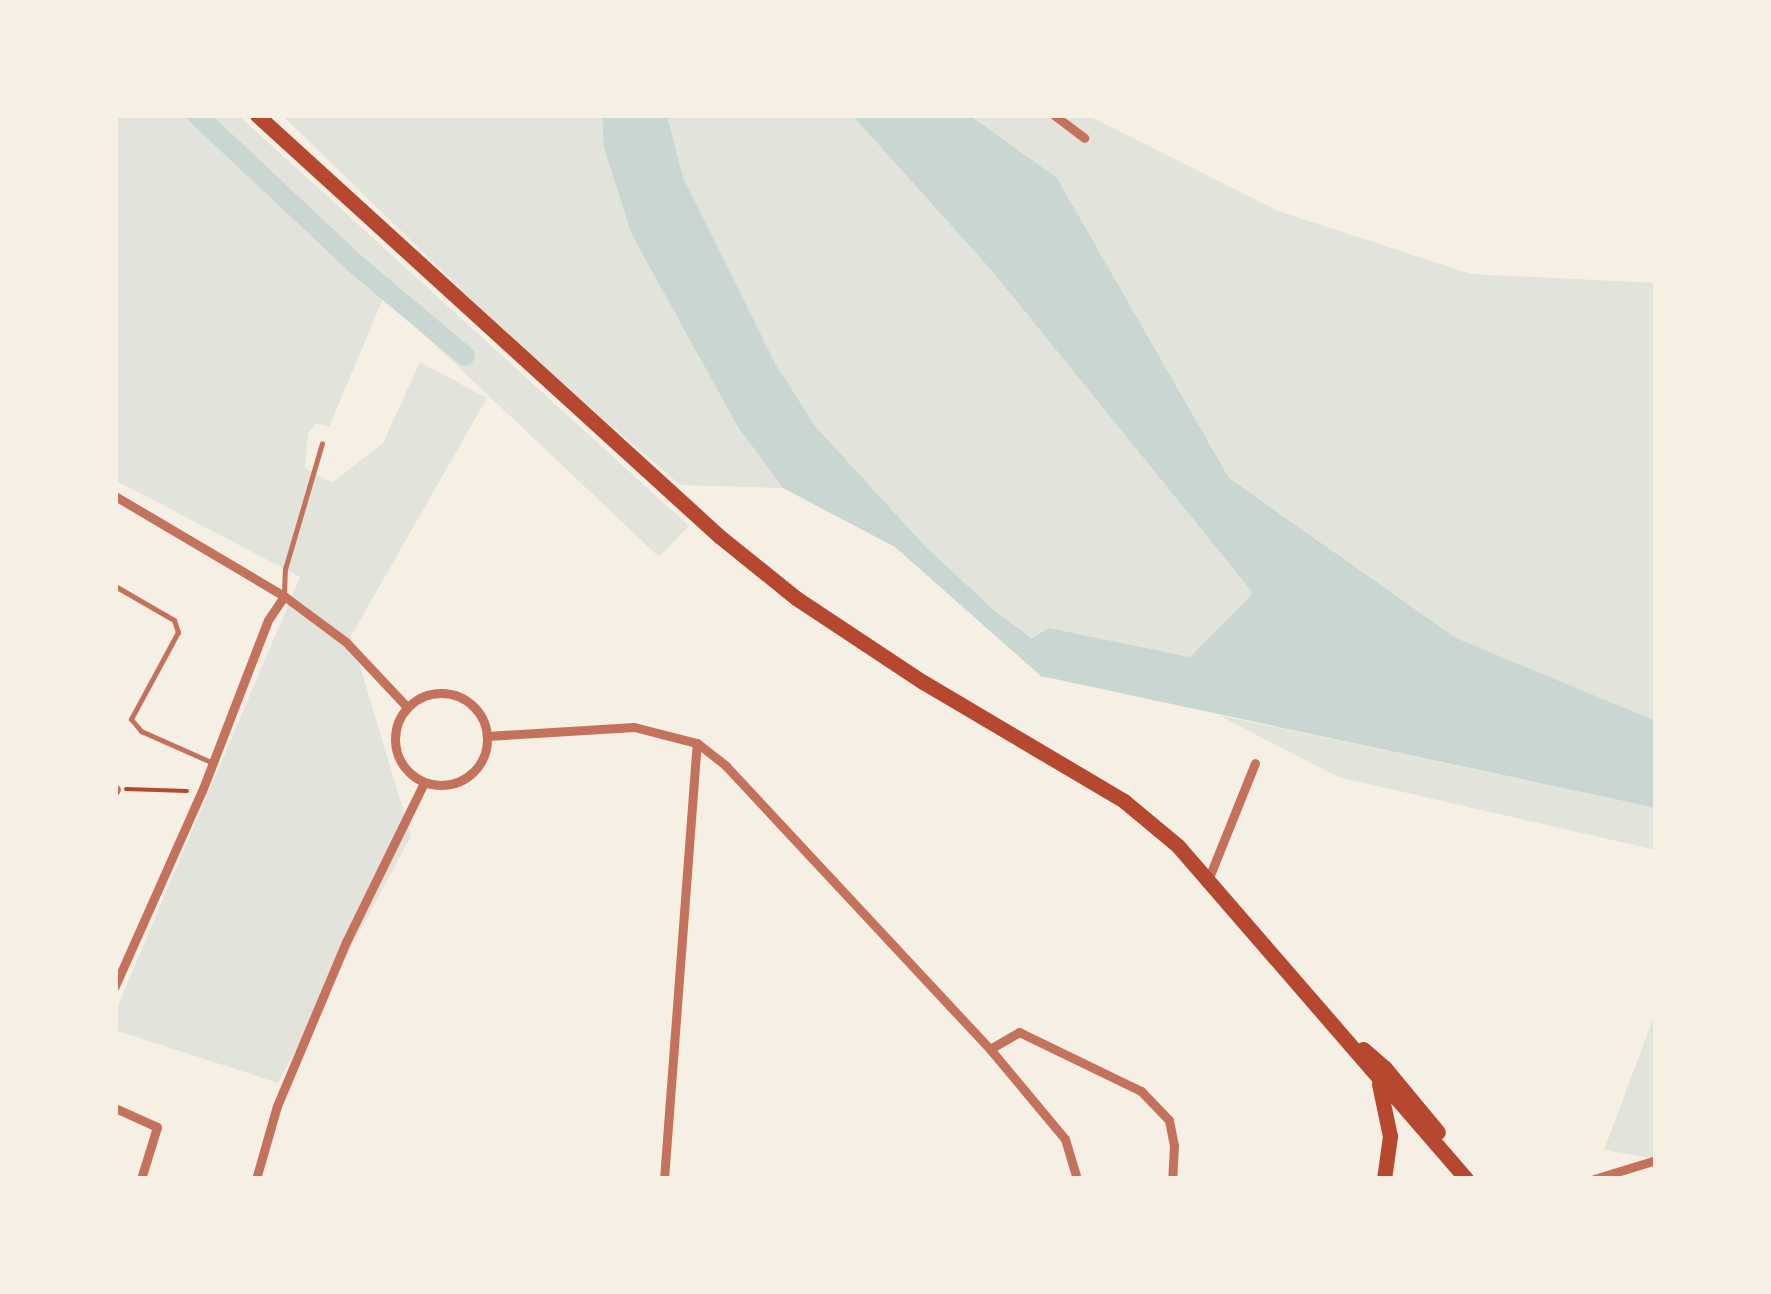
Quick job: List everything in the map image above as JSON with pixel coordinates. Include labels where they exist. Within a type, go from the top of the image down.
[{"type":"main road","points":[[257,115],[766,574],[924,682],[1124,801],[1178,846],[1466,1179]]},
{"type":"main road","points":[[1340,1031],[1385,1068],[1476,1179]]},
{"type":"main road","points":[[1378,1080],[1390,1136],[1384,1179]]},
{"type":"street","points":[[1054,115],[1084,138]]},
{"type":"street","points":[[115,496],[284,596],[346,642],[407,707]]},
{"type":"street","points":[[115,986],[202,791],[257,646],[284,596]]},
{"type":"street","points":[[433,693],[451,694],[467,701],[480,716],[487,736],[479,766],[468,778],[450,785],[424,783],[409,774],[395,749],[399,718],[407,707],[433,693]]},
{"type":"street","points":[[487,736],[634,727],[697,743],[726,766],[990,1048],[1065,1140],[1077,1179]]},
{"type":"street","points":[[664,1179],[697,743]]},
{"type":"street","points":[[1208,880],[1255,763]]},
{"type":"street","points":[[256,1179],[277,1106],[346,942],[424,783]]},
{"type":"street","points":[[990,1048],[1019,1032],[1141,1091],[1169,1120],[1174,1145],[1172,1179]]},
{"type":"street","points":[[115,1108],[157,1126],[140,1179]]},
{"type":"street","points":[[1594,1179],[1656,1160]]},
{"type":"lane","points":[[284,596],[285,569],[322,442]]},
{"type":"lane","points":[[115,586],[174,620],[178,632],[131,719],[142,731],[212,763]]},
{"type":"path","points":[[116,790],[202,791]]},
{"type":"shaded area","points":[[115,115],[238,115],[689,526],[659,557],[378,291],[382,301],[329,427],[316,423],[308,433],[305,468],[332,483],[383,443],[420,362],[487,398],[351,636],[411,836],[278,1083],[115,1030],[115,1012],[300,577],[115,480]]},
{"type":"shaded area","points":[[282,115],[602,115],[604,148],[738,427],[783,488],[680,485],[516,343]]},
{"type":"shaded area","points":[[602,115],[667,115],[683,177],[776,365],[816,427],[926,547],[994,610],[1032,638],[1049,628],[1190,657],[1253,593],[992,271],[852,115],[969,115],[1057,178],[1229,478],[1456,638],[1656,721],[1656,808],[1041,676],[895,547],[783,488],[738,427],[632,235],[604,148]]},
{"type":"shaded area","points":[[667,115],[852,115],[992,271],[1253,593],[1189,657],[1049,628],[1033,638],[994,610],[926,547],[816,427],[776,365],[683,177]]},
{"type":"shaded area","points":[[969,115],[1087,115],[1278,211],[1471,274],[1656,283],[1656,721],[1456,638],[1229,478],[1057,178]]},
{"type":"shaded area","points":[[1218,715],[1656,808],[1656,850],[1338,777]]},
{"type":"shaded area","points":[[1656,1011],[1656,1159],[1604,1150]]},
{"type":"waterway","points":[[197,115],[359,267],[465,356]]}]
